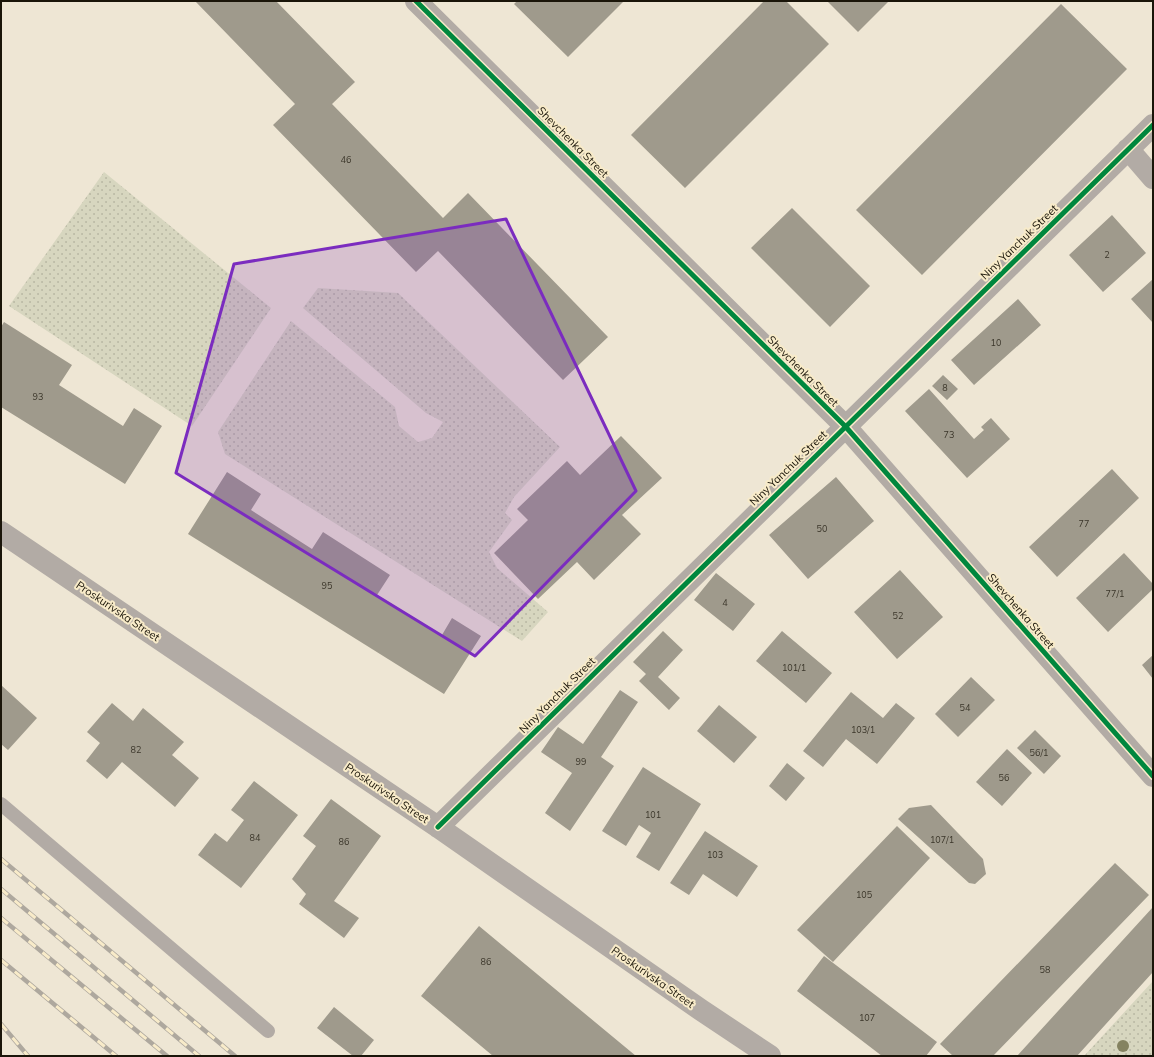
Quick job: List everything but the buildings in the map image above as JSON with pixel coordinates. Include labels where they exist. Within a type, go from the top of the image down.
[{"type":"street","name":"Shevchenka Street","points":[[416,1],[845,426],[1153,776]]},
{"type":"street","name":"Niny Yanchuk Street","points":[[438,827],[1153,125]]},
{"type":"street","points":[[1128,149],[1153,178]]},
{"type":"street","name":"Proskurivska Street","points":[[1,532],[438,827],[695,1006],[770,1056]]},
{"type":"lane","points":[[1,804],[268,1031]]},
{"type":"highlighted area","points":[[506,219],[636,491],[475,656],[176,473],[234,264]]},
{"type":"green space","points":[[104,172],[271,308],[192,426],[9,306]]},
{"type":"green space","points":[[318,288],[398,293],[560,447],[514,497],[505,513],[512,520],[489,552],[497,568],[548,612],[522,641],[225,454],[218,432],[291,321],[395,407],[399,426],[418,442],[432,438],[443,422],[426,413],[303,308]]},
{"type":"green space","points":[[1153,981],[1153,1056],[1084,1056]]},
{"type":"railway","points":[[1,859],[235,1056]]},
{"type":"railway","points":[[1,889],[199,1056]]},
{"type":"railway","points":[[1,918],[167,1056]]},
{"type":"railway","points":[[1,960],[116,1056]]},
{"type":"railway","points":[[1,1024],[28,1056]]},
{"type":"cycle path","points":[[416,1],[845,426],[1153,776]]},
{"type":"cycle path","points":[[438,827],[1153,125]]}]
